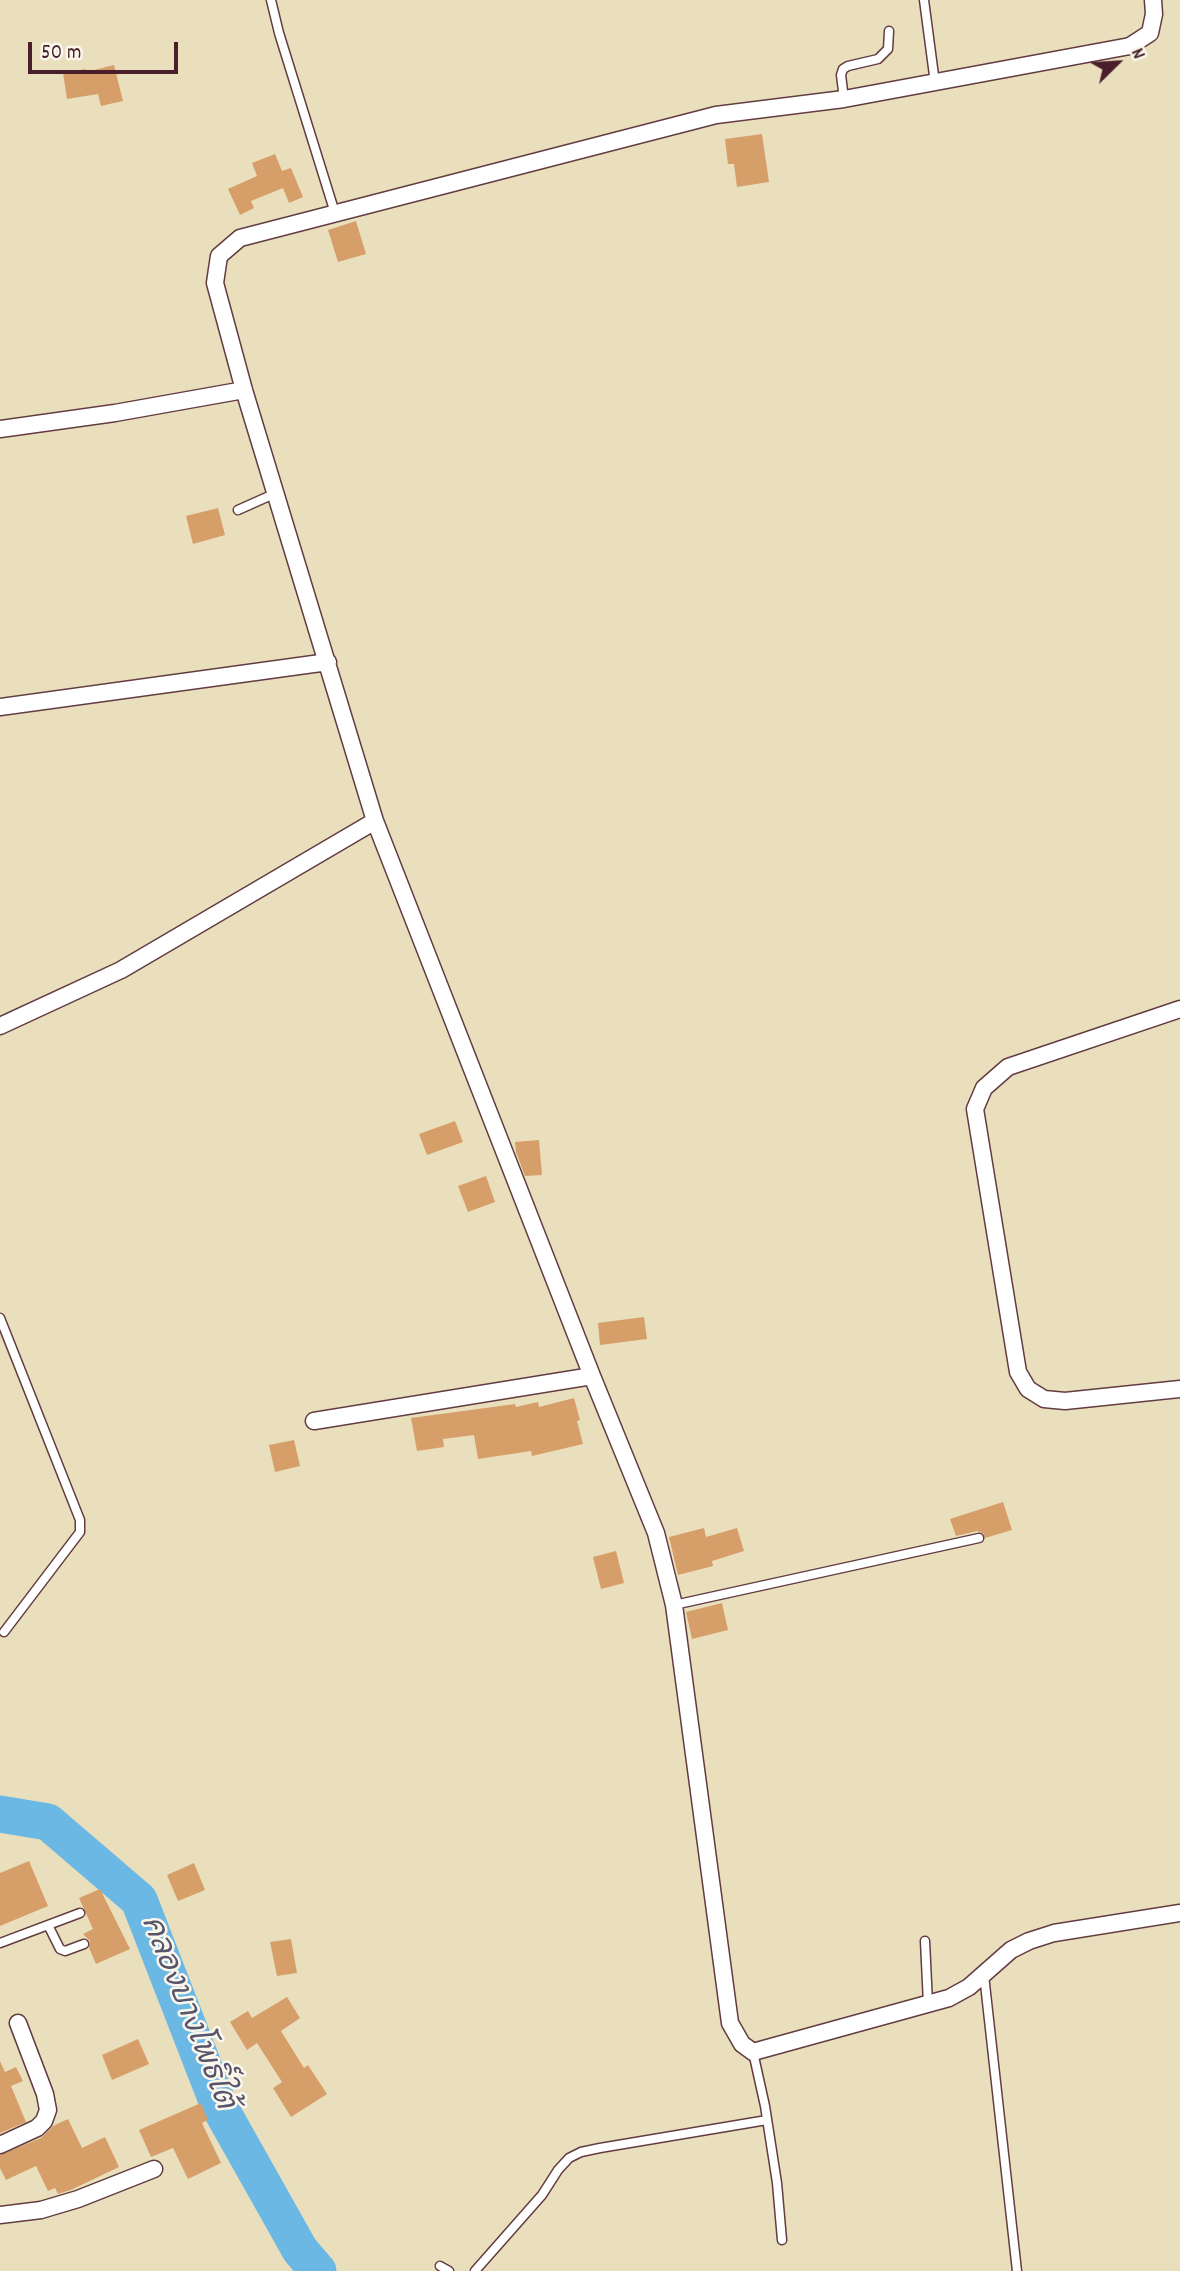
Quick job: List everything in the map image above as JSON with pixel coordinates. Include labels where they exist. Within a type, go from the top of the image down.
[{"type":"street","points":[[1153,0],[1154,14],[1150,33],[1130,46],[844,99],[716,115],[335,213],[240,238],[219,256],[215,283],[244,390],[374,821],[656,1533],[674,1605],[730,2023],[742,2044],[753,2052],[948,1998],[969,1987],[1011,1950],[1041,1937],[1180,1913]]},
{"type":"street","points":[[0,429],[115,413],[244,390]]},
{"type":"street","points":[[0,707],[328,662]]},
{"type":"street","points":[[0,1026],[121,970],[374,821]]},
{"type":"street","points":[[1180,1009],[1008,1067],[984,1088],[975,1110],[1018,1371],[1028,1390],[1044,1399],[1065,1401],[1180,1389]]},
{"type":"street","points":[[314,1421],[592,1376]]},
{"type":"street","points":[[0,2145],[37,2128],[44,2121],[48,2110],[45,2094],[18,2023]]},
{"type":"street","points":[[0,2215],[41,2210],[78,2199],[154,2169]]},
{"type":"lane","points":[[271,0],[335,213]]},
{"type":"lane","points":[[924,0],[935,83]]},
{"type":"lane","points":[[844,99],[841,75],[843,69],[848,65],[878,58],[888,49],[889,31]]},
{"type":"lane","points":[[238,510],[276,493]]},
{"type":"lane","points":[[0,1318],[80,1520],[80,1532],[4,1632]]},
{"type":"lane","points":[[674,1605],[979,1538]]},
{"type":"lane","points":[[0,1943],[80,1913]]},
{"type":"lane","points":[[48,1925],[60,1950],[65,1951],[83,1944]]},
{"type":"lane","points":[[925,1941],[928,2004]]},
{"type":"lane","points":[[984,1973],[1017,2271]]},
{"type":"lane","points":[[753,2052],[777,2183],[782,2240]]},
{"type":"lane","points":[[475,2271],[542,2195],[569,2158],[600,2148],[767,2120]]},
{"type":"lane","points":[[440,2266],[449,2271]]},
{"type":"building","points":[[114,65],[123,101],[101,106],[98,94],[67,99],[63,73],[86,69],[86,72]]},
{"type":"building","points":[[762,134],[769,182],[737,187],[734,164],[728,164],[725,139]]},
{"type":"building","points":[[275,154],[282,171],[291,168],[303,197],[289,203],[283,188],[251,201],[254,208],[240,215],[228,189],[257,176],[252,163]]},
{"type":"building","points":[[356,221],[366,254],[338,262],[328,230]]},
{"type":"building","points":[[218,508],[225,535],[193,544],[186,516]]},
{"type":"building","points":[[455,1121],[463,1142],[427,1155],[419,1134]]},
{"type":"building","points":[[539,1140],[542,1175],[525,1176],[515,1142]]},
{"type":"building","points":[[486,1176],[495,1202],[468,1212],[458,1186]]},
{"type":"building","points":[[644,1317],[647,1339],[600,1345],[598,1323]]},
{"type":"building","points":[[574,1398],[583,1444],[532,1456],[531,1451],[478,1459],[474,1435],[443,1439],[444,1447],[417,1451],[411,1418],[515,1404],[516,1407],[538,1402],[539,1407]]},
{"type":"building","points":[[294,1440],[300,1466],[275,1472],[269,1445]]},
{"type":"building","points":[[1003,1502],[1012,1530],[985,1538],[983,1533],[977,1531],[956,1536],[950,1519]]},
{"type":"building","points":[[704,1528],[706,1537],[737,1528],[744,1551],[712,1561],[713,1566],[678,1575],[669,1537]]},
{"type":"building","points":[[616,1551],[624,1583],[601,1589],[593,1557]]},
{"type":"building","points":[[722,1603],[728,1630],[692,1639],[686,1612]]},
{"type":"building","points":[[29,1861],[48,1906],[0,1926],[0,1873]]},
{"type":"building","points":[[194,1863],[205,1890],[178,1901],[167,1875]]},
{"type":"building","points":[[100,1889],[130,1949],[96,1964],[89,1948],[90,1941],[83,1934],[93,1929],[79,1898]]},
{"type":"building","points":[[291,1939],[297,1973],[277,1976],[270,1942]]},
{"type":"building","points":[[287,1997],[300,2018],[281,2031],[304,2068],[308,2065],[327,2094],[291,2117],[273,2088],[282,2082],[257,2043],[247,2050],[230,2022],[248,2011],[252,2018]]},
{"type":"building","points":[[138,2039],[149,2064],[112,2080],[102,2055]]},
{"type":"building","points":[[0,2061],[5,2072],[16,2067],[23,2081],[11,2086],[26,2122],[0,2133]]},
{"type":"building","points":[[201,2103],[208,2120],[202,2123],[221,2163],[188,2179],[173,2148],[151,2157],[139,2130]]},
{"type":"building","points":[[68,2119],[82,2148],[105,2137],[119,2167],[58,2194],[55,2188],[48,2191],[36,2166],[6,2180],[0,2168],[0,2155],[41,2138],[53,2126]]},
{"type":"waterway","name":"คลองบางโพธิ์ใต้","points":[[0,1814],[48,1822],[139,1900],[219,2106],[300,2250],[318,2271]]}]
